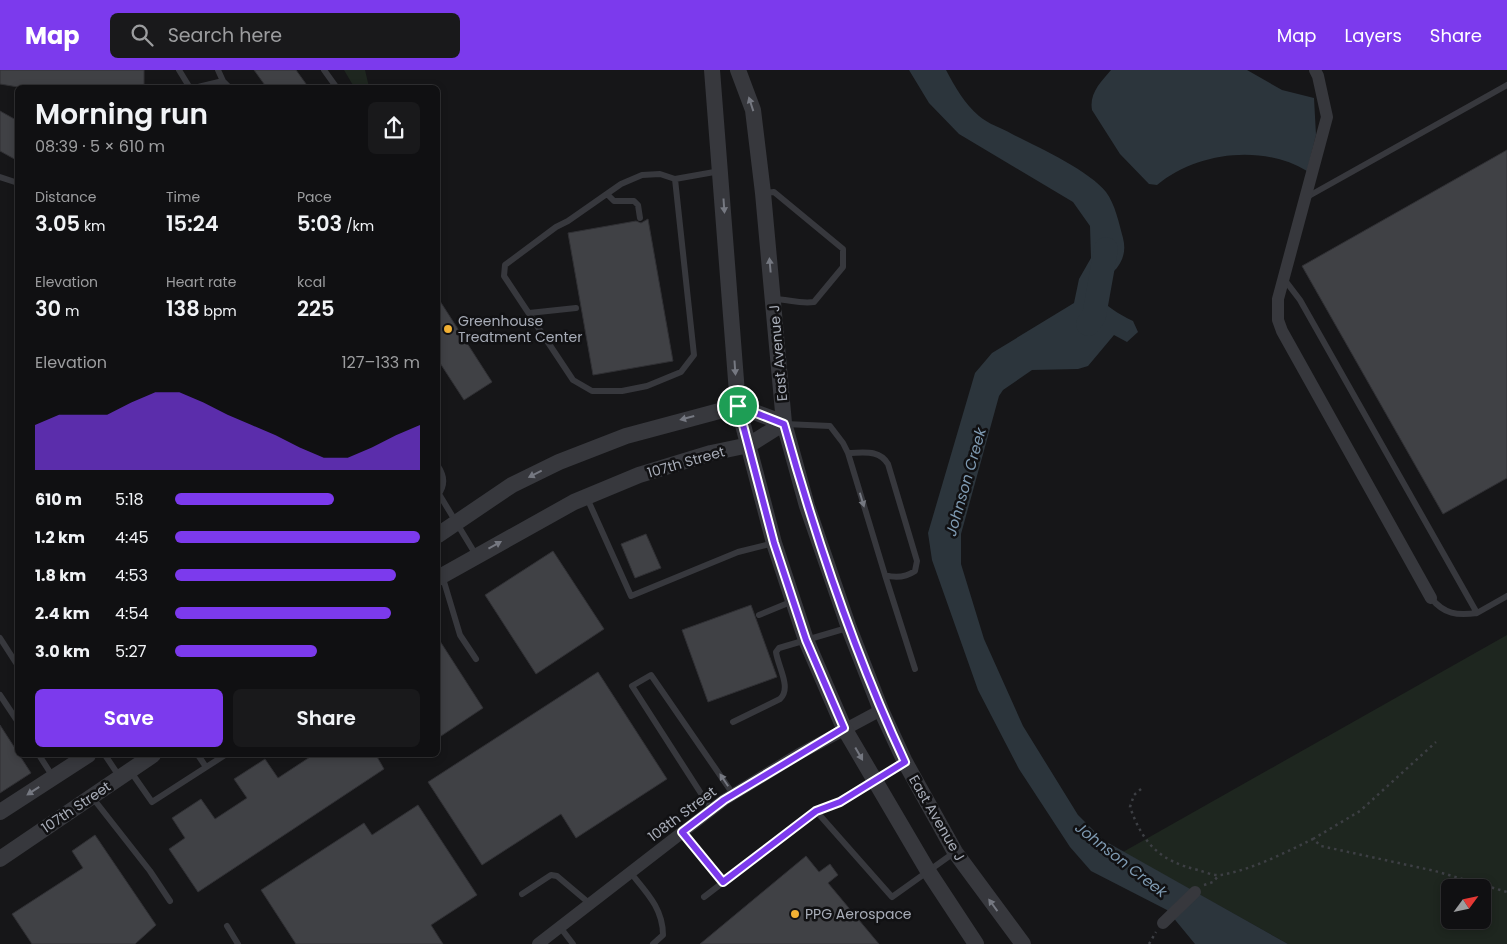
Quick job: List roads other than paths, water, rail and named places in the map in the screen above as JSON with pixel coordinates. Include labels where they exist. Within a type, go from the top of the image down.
[{"type":"street","points":[[712,70],[738,406],[774,543],[806,640],[844,728],[928,871],[976,944]]},
{"type":"street","name":"East Avenue J","points":[[738,70],[753,110],[763,193],[784,424],[807,506],[848,628],[881,710],[905,762],[955,852],[1023,944]]},
{"type":"street","points":[[1315,70],[1327,117],[1278,299],[1278,320],[1431,598]]},
{"type":"street","points":[[440,533],[512,486],[558,462],[626,436],[738,406],[784,424]]},
{"type":"street","name":"107th Street","points":[[440,573],[586,497],[639,475],[749,445],[784,424]]},
{"type":"street","name":"108th Street","points":[[538,944],[711,809],[844,728],[881,710]]},
{"type":"street","points":[[0,812],[85,757]]},
{"type":"street","name":"107th Street","points":[[0,859],[150,757]]},
{"type":"street","points":[[1163,923],[1195,892]]},
{"type":"lane","points":[[179,70],[190,85]]},
{"type":"lane","points":[[218,70],[227,85]]},
{"type":"lane","points":[[324,70],[335,85]]},
{"type":"lane","points":[[205,85],[223,81]]},
{"type":"lane","points":[[1307,197],[1507,85]]},
{"type":"lane","points":[[675,179],[694,355],[681,372],[647,386],[622,391],[592,391],[572,380],[504,276],[505,265],[556,227],[568,221],[622,184],[642,175],[660,174],[675,179],[721,170]]},
{"type":"lane","points":[[0,177],[15,182]]},
{"type":"lane","points":[[763,193],[774,192],[843,249],[843,266],[814,302],[799,304],[783,299],[773,299]]},
{"type":"lane","points":[[607,194],[614,201],[634,201],[638,205],[640,218]]},
{"type":"lane","points":[[1284,279],[1300,300],[1477,613]]},
{"type":"lane","points":[[528,313],[576,308]]},
{"type":"lane","points":[[784,424],[830,426],[843,443],[848,453],[915,669]]},
{"type":"lane","points":[[848,453],[877,454],[884,456],[888,464],[917,561],[915,571],[909,575],[893,578],[885,575]]},
{"type":"lane","points":[[440,470],[444,485],[440,492]]},
{"type":"lane","points":[[586,497],[631,596],[738,552],[774,543]]},
{"type":"lane","points":[[440,498],[476,555]]},
{"type":"lane","points":[[440,576],[460,635],[476,659]]},
{"type":"lane","points":[[1431,598],[1438,606],[1451,614],[1461,616],[1477,613],[1507,596]]},
{"type":"lane","points":[[759,614],[794,601]]},
{"type":"lane","points":[[733,722],[780,699],[785,694],[786,688],[776,652],[779,648],[848,628]]},
{"type":"lane","points":[[0,638],[15,661]]},
{"type":"lane","points":[[711,809],[632,686],[651,674],[733,794]]},
{"type":"lane","points":[[0,695],[15,718]]},
{"type":"lane","points":[[39,757],[53,778]]},
{"type":"lane","points":[[107,757],[152,802],[222,757]]},
{"type":"lane","points":[[199,757],[206,767]]},
{"type":"lane","points":[[704,897],[816,811],[840,802],[905,762]]},
{"type":"lane","points":[[91,796],[170,901]]},
{"type":"lane","points":[[816,811],[892,896],[955,852]]},
{"type":"lane","points":[[682,832],[723,882]]},
{"type":"lane","points":[[630,872],[658,907],[663,921],[663,935],[652,944]]},
{"type":"lane","points":[[522,894],[551,875],[557,876],[589,903]]},
{"type":"lane","points":[[227,926],[238,944]]},
{"type":"lane","points":[[559,926],[573,944]]},
{"type":"water","points":[[909,70],[946,70],[964,100],[983,119],[1076,168],[1106,192],[1112,202],[1118,220],[1123,238],[1124,254],[1118,267],[1113,272],[1094,284],[1096,291],[1104,302],[1133,321],[1138,332],[1127,342],[1114,335],[1088,366],[1078,369],[1032,370],[1003,390],[999,396],[961,534],[961,564],[984,639],[1023,726],[1078,815],[1103,840],[1288,944],[1195,944],[1167,910],[1091,871],[1070,847],[1019,769],[978,690],[932,560],[928,533],[975,373],[992,353],[1074,303],[1079,279],[1091,258],[1090,226],[1073,202],[959,134],[929,103]]},
{"type":"water","points":[[1111,70],[1247,70],[1282,90],[1314,98],[1316,135],[1307,171],[1289,162],[1270,157],[1230,156],[1210,159],[1191,165],[1157,185],[1149,184],[1120,154],[1092,110],[1094,93]]},
{"type":"waterway","name":"Johnson Creek","points":[[1088,324],[1094,316],[1106,249]]},
{"type":"place","name":"Greenhouse Treatment Center","points":[[448,329]]},
{"type":"place","name":"PPG Aerospace","points":[[795,914]]}]
